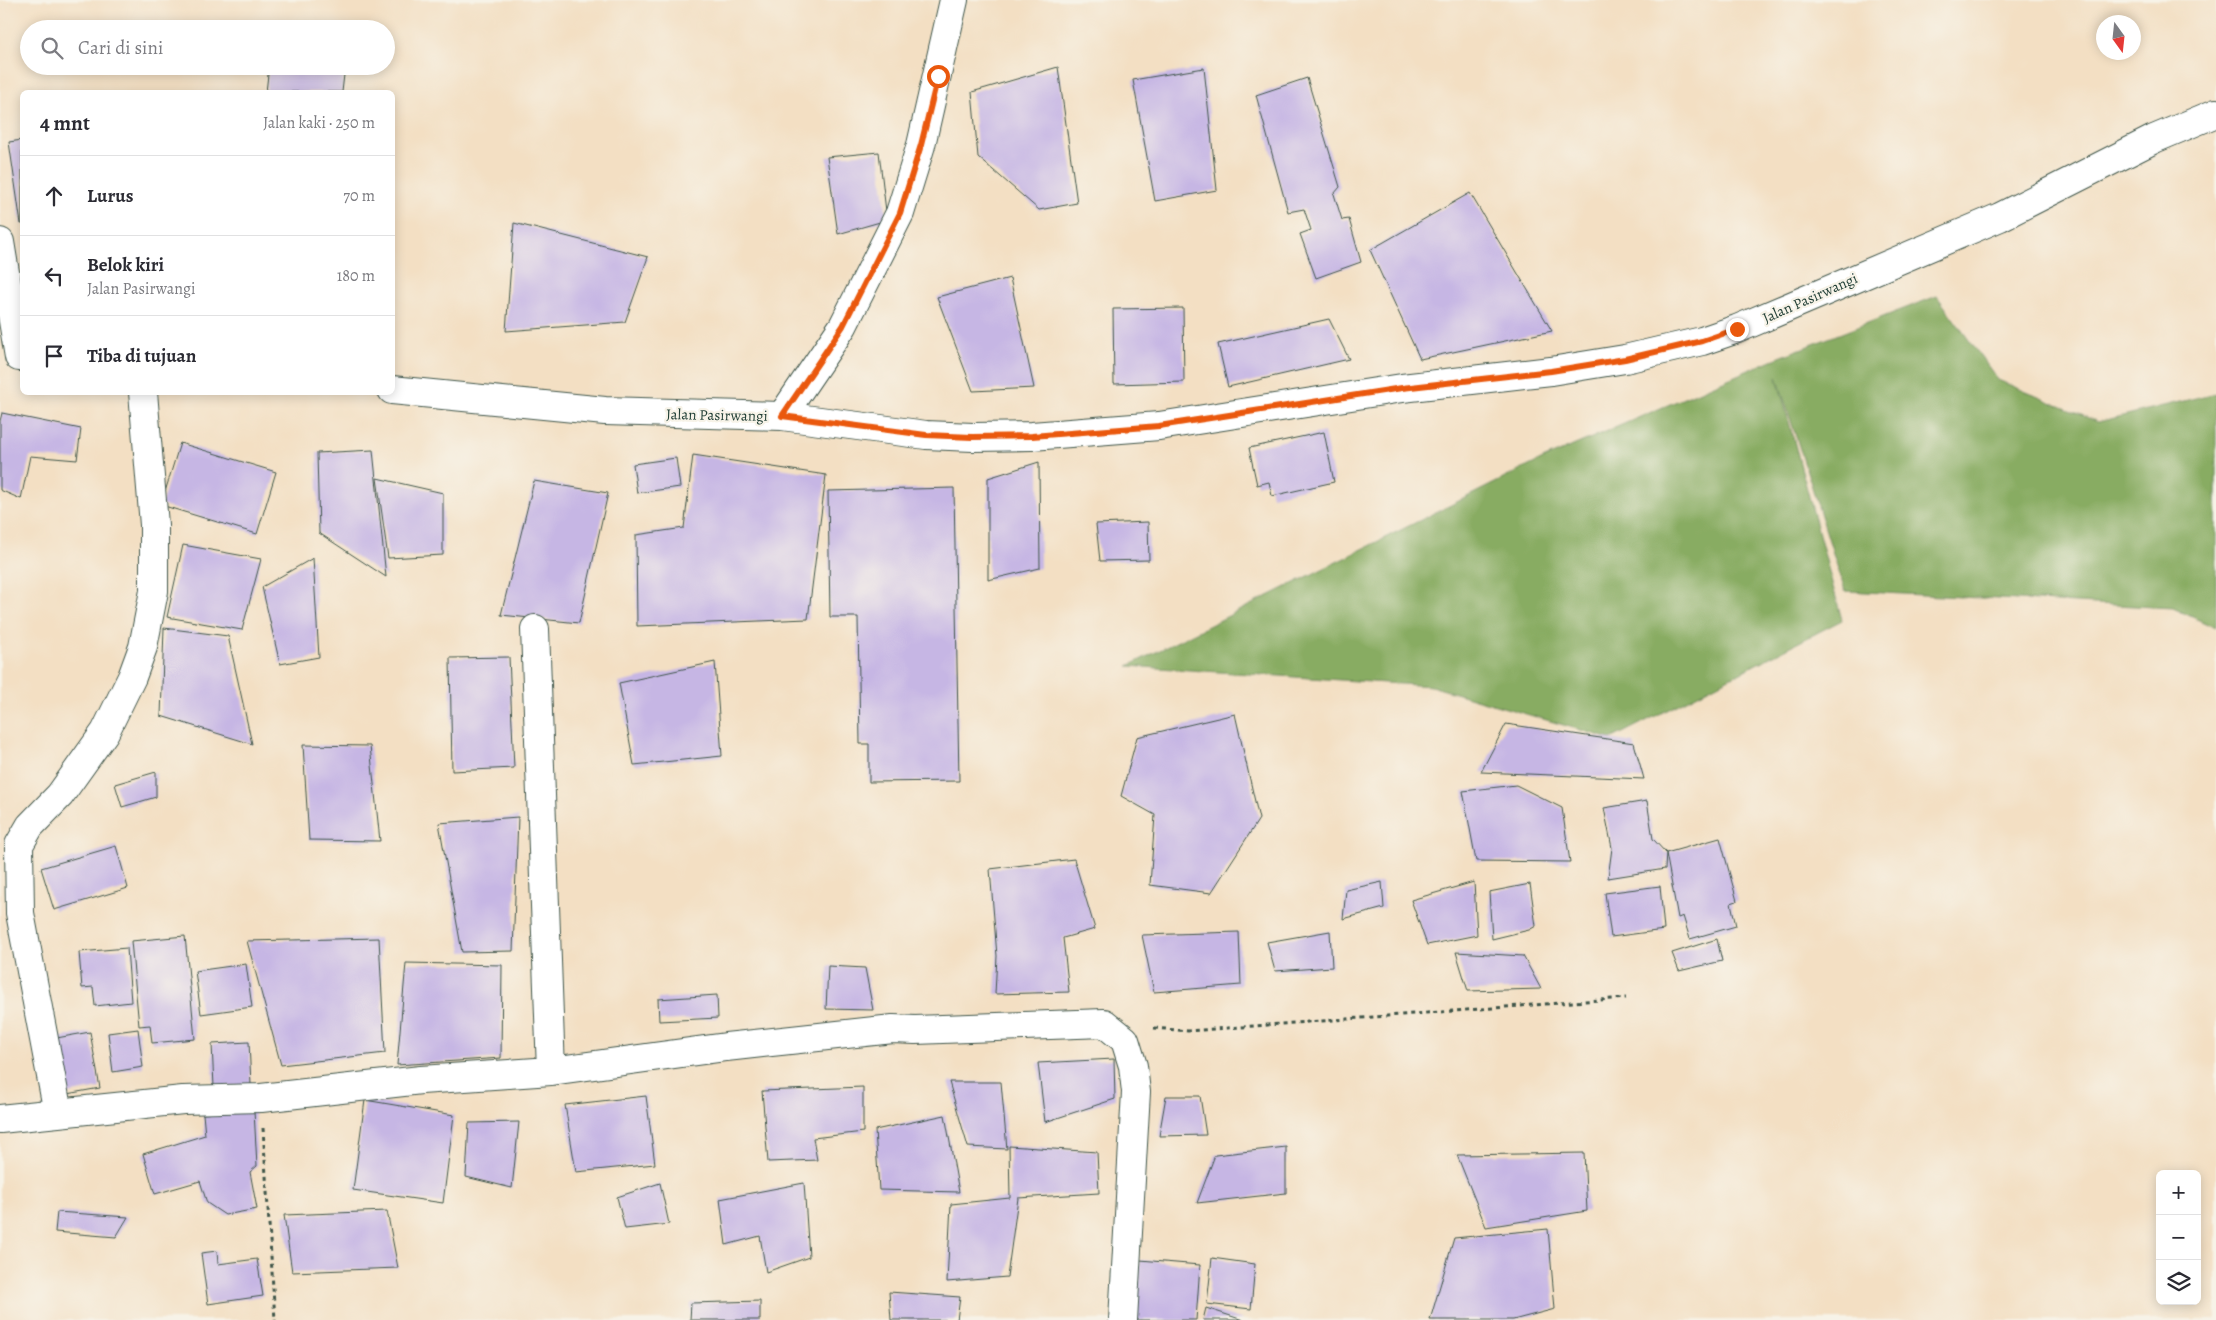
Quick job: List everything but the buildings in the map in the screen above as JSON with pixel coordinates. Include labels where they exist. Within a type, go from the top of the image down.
[{"type":"street","points":[[782,416],[843,326],[900,213],[921,145],[954,0]]},
{"type":"street","name":"Jalan Pasirwangi","points":[[395,390],[605,411],[782,416],[926,435],[972,437],[1032,436],[1159,426],[1402,388],[1551,371],[1625,359],[1702,341],[1768,317],[2000,217],[2154,139],[2216,114]]},
{"type":"street","points":[[0,242],[14,357]]},
{"type":"street","points":[[58,1113],[20,913],[19,845],[30,826],[60,795],[105,732],[132,678],[144,647],[154,591],[154,525],[143,395]]},
{"type":"street","points":[[535,629],[551,1071]]},
{"type":"street","points":[[0,1120],[183,1100],[261,1098],[421,1080],[551,1071],[726,1047],[893,1029],[915,1030],[1104,1023],[1125,1040],[1133,1066],[1136,1092],[1123,1320]]},
{"type":"path","points":[[1188,1031],[1626,998]]},
{"type":"path","points":[[261,1098],[275,1320]]},
{"type":"green space","points":[[1937,296],[1998,380],[2098,422],[2216,393],[2216,628],[2173,608],[1845,591],[1777,377],[1842,620],[1611,739],[1431,686],[1128,666],[1545,458],[1772,360]]},
{"type":"route","points":[[938,76],[921,145],[900,213],[843,326],[782,416],[926,435],[972,437],[1032,436],[1159,426],[1402,388],[1551,371],[1625,359],[1702,341],[1737,329]]}]
